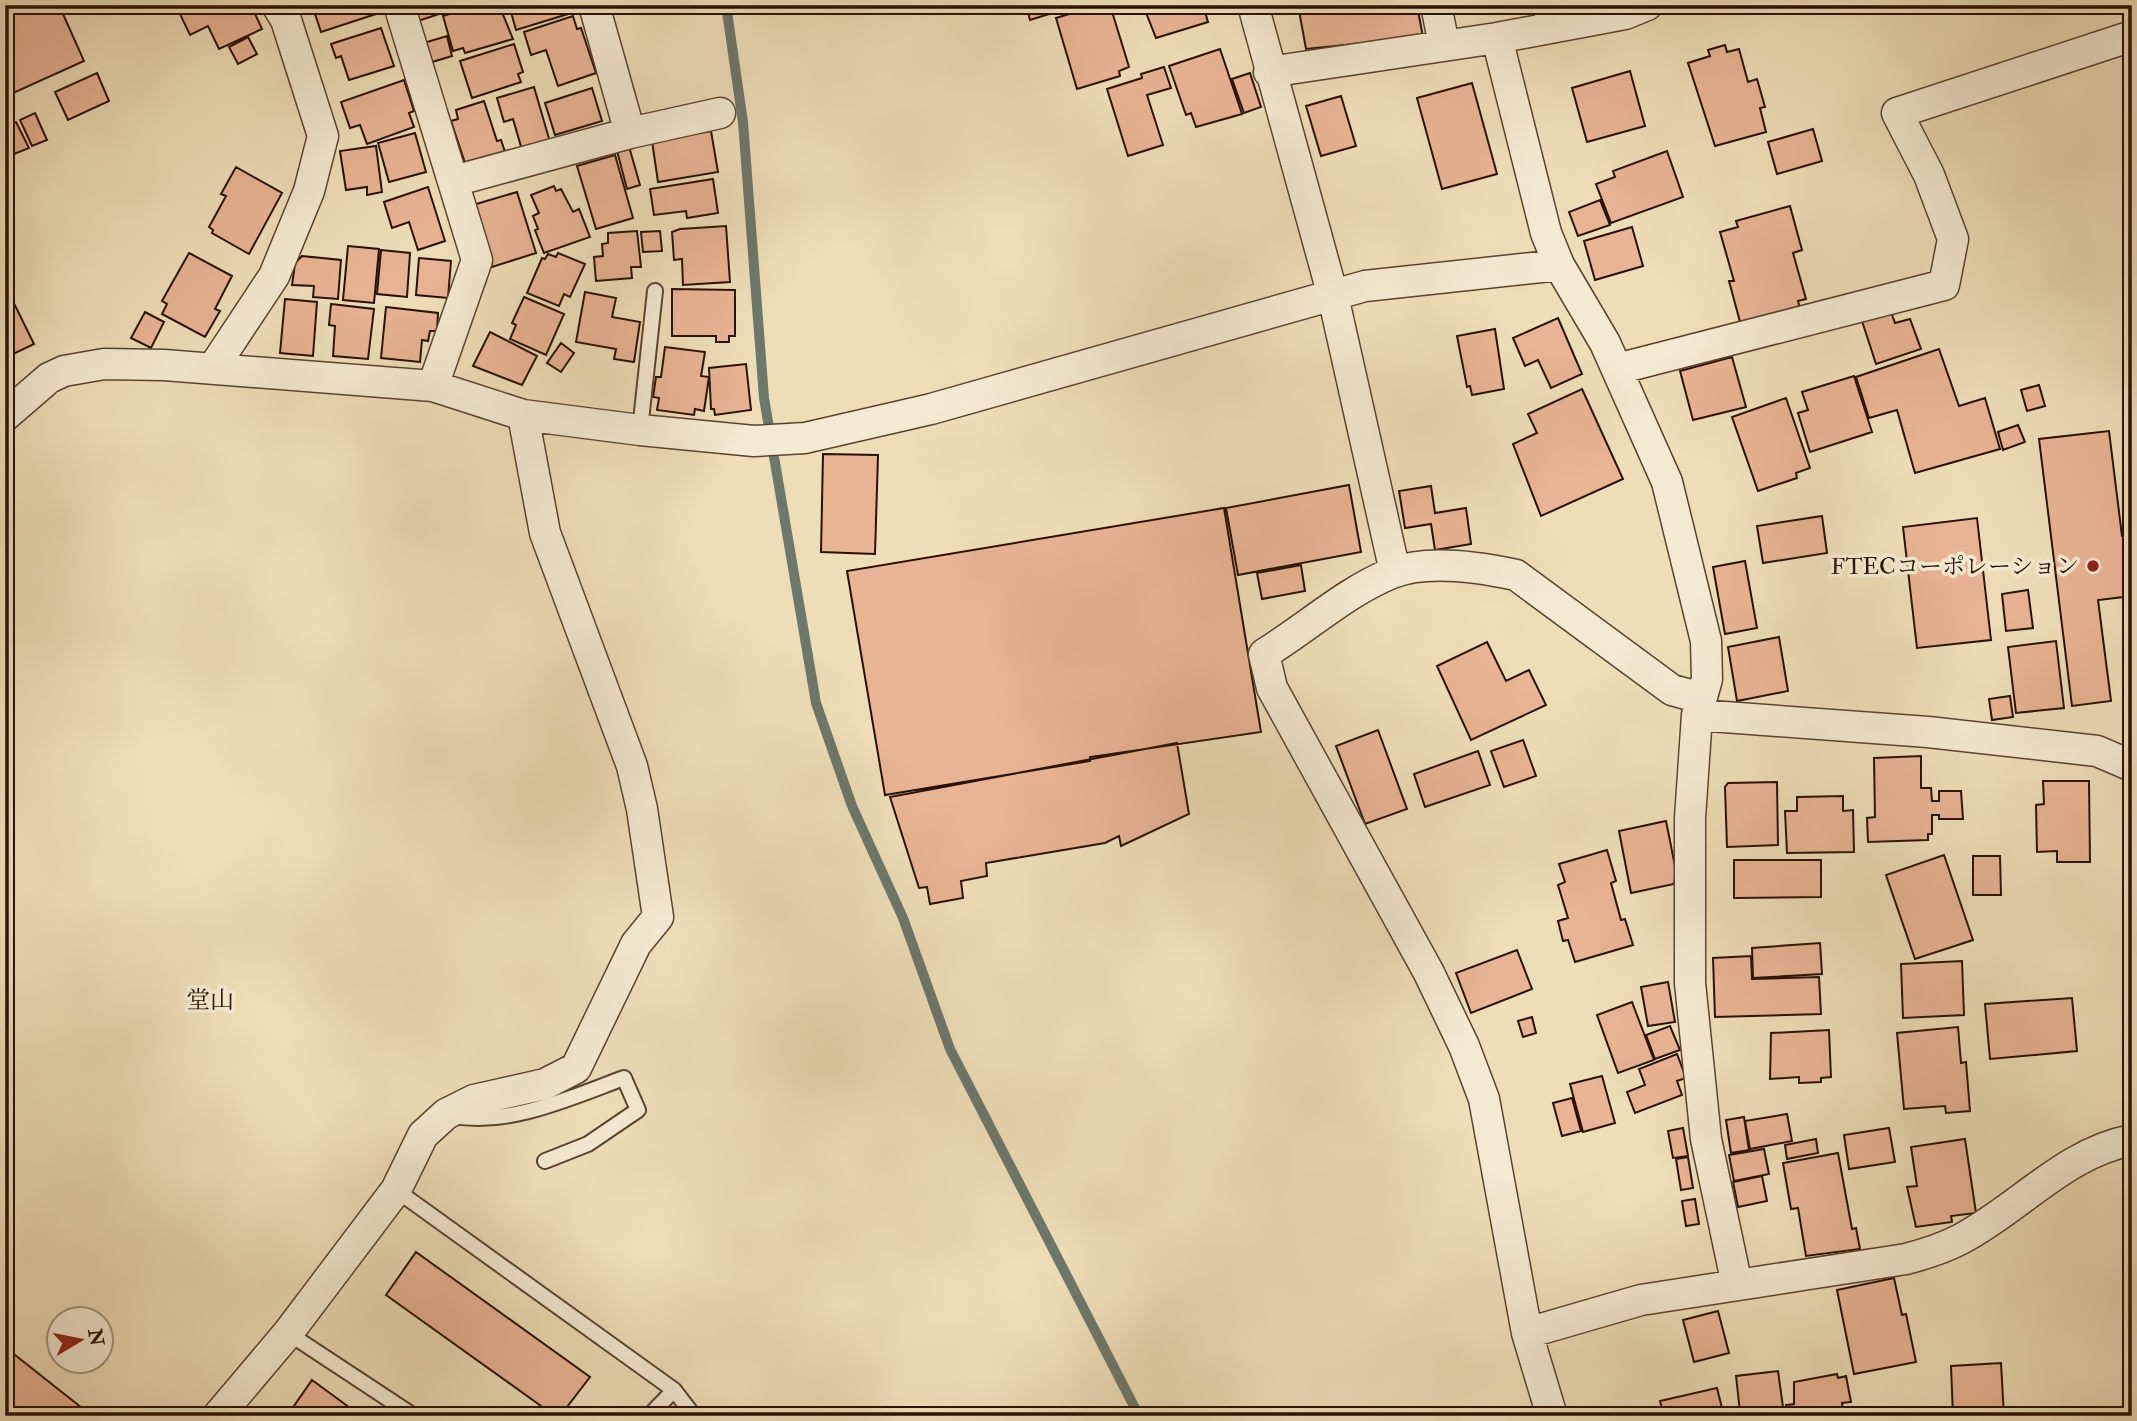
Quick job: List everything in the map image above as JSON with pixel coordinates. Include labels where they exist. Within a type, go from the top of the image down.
[{"type":"street","points":[[213,368],[274,276],[309,191],[323,136],[286,20],[277,5]]},
{"type":"street","points":[[399,5],[477,260],[433,386]]},
{"type":"street","points":[[594,5],[630,133]]},
{"type":"street","points":[[1253,5],[1269,72],[1333,296],[1395,572]]},
{"type":"street","points":[[1436,5],[1444,45]]},
{"type":"street","points":[[1269,72],[1497,38],[1543,17],[1625,14],[1647,5]]},
{"type":"street","points":[[1618,369],[1944,285],[1953,239],[1929,175],[1897,113],[2132,36]]},
{"type":"street","points":[[1497,38],[1546,233],[1559,265],[1618,369],[1667,482],[1706,641],[1707,679],[1699,707],[1690,818],[1690,983],[1706,1139],[1737,1285]]},
{"type":"street","points":[[454,181],[630,133],[720,113]]},
{"type":"street","points":[[5,416],[49,378],[64,371],[104,364],[213,368],[433,386],[523,415],[640,430],[754,440],[805,438],[931,409],[1366,286],[1559,265]]},
{"type":"street","points":[[219,1416],[288,1333],[396,1190],[423,1135],[446,1114],[474,1100],[545,1084],[576,1068],[636,944],[657,917],[642,809],[632,766],[545,533],[523,415]]},
{"type":"street","points":[[1552,1416],[1527,1333],[1484,1098],[1464,1046],[1429,973],[1272,688],[1264,654],[1352,593],[1395,572],[1427,566],[1493,570],[1516,575],[1699,707],[2097,751],[2132,766]]},
{"type":"street","points":[[1527,1333],[1641,1300],[1906,1259],[1935,1251],[1963,1238],[2082,1157],[2132,1140]]},
{"type":"lane","points":[[640,430],[655,291]]},
{"type":"lane","points":[[446,1114],[475,1119],[545,1106],[624,1078],[638,1110],[588,1144],[545,1161]]},
{"type":"lane","points":[[396,1190],[674,1390],[694,1416]]},
{"type":"lane","points":[[288,1333],[414,1416]]},
{"type":"lane","points":[[649,1416],[674,1390]]},
{"type":"building","points":[[5,5],[59,5],[84,61],[11,94],[5,81]]},
{"type":"building","points":[[187,5],[251,5],[262,29],[219,49],[208,26],[190,35],[178,10]]},
{"type":"building","points":[[312,5],[376,5],[379,13],[321,32]]},
{"type":"building","points":[[413,5],[440,5],[442,13],[418,21]]},
{"type":"building","points":[[442,5],[469,5],[443,10]]},
{"type":"building","points":[[478,5],[499,5],[513,39],[465,53],[463,48],[453,51],[443,16]]},
{"type":"building","points":[[509,5],[576,5],[578,11],[516,30]]},
{"type":"building","points":[[1026,5],[1078,5],[1030,20]]},
{"type":"building","points":[[1099,5],[1110,5],[1129,67],[1119,71],[1120,76],[1077,89],[1056,18]]},
{"type":"building","points":[[1143,5],[1203,5],[1208,22],[1156,38]]},
{"type":"building","points":[[1298,5],[1417,5],[1423,37],[1306,49]]},
{"type":"building","points":[[1491,5],[1517,5],[1517,7],[1492,12]]},
{"type":"building","points":[[573,16],[577,29],[581,28],[596,73],[558,86],[546,50],[531,55],[524,32]]},
{"type":"building","points":[[381,28],[394,66],[349,80],[341,56],[336,58],[331,44]]},
{"type":"building","points":[[447,36],[452,56],[429,63],[424,43]]},
{"type":"building","points":[[248,37],[257,54],[238,64],[229,47]]},
{"type":"building","points":[[514,44],[523,72],[518,74],[521,82],[472,98],[460,61]]},
{"type":"building","points":[[1725,45],[1727,52],[1739,49],[1748,82],[1757,79],[1765,107],[1760,108],[1766,132],[1715,146],[1688,63],[1710,56],[1708,50]]},
{"type":"building","points":[[1220,49],[1242,114],[1196,127],[1191,113],[1186,115],[1169,66]]},
{"type":"building","points":[[1164,67],[1171,88],[1147,95],[1163,145],[1128,156],[1107,89],[1142,78],[1141,74]]},
{"type":"building","points":[[1630,71],[1645,126],[1587,142],[1572,88]]},
{"type":"building","points":[[97,73],[109,101],[68,120],[55,92]]},
{"type":"building","points":[[1250,73],[1261,107],[1244,113],[1232,79]]},
{"type":"building","points":[[404,80],[414,111],[409,113],[414,127],[367,144],[360,125],[350,128],[341,102]]},
{"type":"building","points":[[1472,83],[1497,174],[1442,189],[1417,98]]},
{"type":"building","points":[[534,87],[550,142],[522,150],[513,119],[504,122],[497,98]]},
{"type":"building","points":[[592,88],[602,121],[555,135],[545,103]]},
{"type":"building","points":[[1341,96],[1356,146],[1321,156],[1306,106]]},
{"type":"building","points":[[484,101],[497,141],[501,140],[505,152],[466,166],[451,121],[458,119],[456,110]]},
{"type":"building","points":[[35,113],[47,140],[32,146],[20,120]]},
{"type":"building","points":[[16,122],[29,148],[14,154],[5,136],[5,127]]},
{"type":"building","points":[[1813,129],[1822,161],[1777,174],[1768,142]]},
{"type":"building","points":[[711,131],[718,172],[658,182],[652,141]]},
{"type":"building","points":[[415,133],[426,172],[389,182],[378,143]]},
{"type":"building","points":[[628,143],[640,185],[627,189],[616,147]]},
{"type":"building","points":[[376,146],[382,192],[367,195],[367,187],[346,190],[340,151]]},
{"type":"building","points":[[1667,151],[1683,197],[1611,223],[1596,184],[1615,177],[1613,171]]},
{"type":"building","points":[[615,155],[633,218],[596,229],[577,166]]},
{"type":"building","points":[[236,167],[282,193],[249,254],[212,233],[213,230],[209,227],[226,196],[221,194]]},
{"type":"building","points":[[713,179],[718,213],[687,218],[686,211],[654,215],[650,189]]},
{"type":"building","points":[[554,186],[556,191],[561,189],[573,212],[579,209],[590,237],[544,253],[533,216],[539,213],[531,195]]},
{"type":"building","points":[[428,187],[445,241],[418,250],[409,222],[392,228],[384,202]]},
{"type":"building","points":[[517,192],[536,253],[492,267],[473,205]]},
{"type":"building","points":[[1600,200],[1610,225],[1578,236],[1569,212]]},
{"type":"building","points":[[1790,206],[1802,250],[1793,253],[1806,299],[1798,301],[1802,317],[1743,333],[1729,281],[1734,281],[1720,232],[1738,227],[1736,221]]},
{"type":"building","points":[[726,226],[730,282],[683,285],[682,259],[674,260],[672,232]]},
{"type":"building","points":[[1632,227],[1643,266],[1595,280],[1584,241]]},
{"type":"building","points":[[637,231],[641,267],[631,267],[632,278],[596,281],[594,257],[603,256],[602,244],[608,243],[608,233]]},
{"type":"building","points":[[660,231],[662,251],[643,252],[641,232]]},
{"type":"building","points":[[348,246],[379,249],[374,303],[343,300]]},
{"type":"building","points":[[381,250],[410,253],[407,297],[377,294]]},
{"type":"building","points":[[189,253],[232,276],[215,309],[220,311],[205,337],[162,314],[167,304],[162,301]]},
{"type":"building","points":[[558,253],[585,264],[570,297],[564,294],[559,306],[527,293],[542,258],[545,259],[548,254],[556,257]]},
{"type":"building","points":[[302,256],[341,260],[338,299],[313,297],[314,286],[292,285],[295,263]]},
{"type":"building","points":[[419,258],[451,261],[448,298],[416,295]]},
{"type":"building","points":[[5,285],[34,344],[5,358]]},
{"type":"building","points":[[672,289],[735,290],[735,336],[729,336],[729,342],[716,342],[716,336],[672,336]]},
{"type":"building","points":[[585,292],[616,298],[612,317],[640,322],[634,362],[614,359],[616,349],[576,342]]},
{"type":"building","points":[[524,297],[564,314],[546,355],[510,339],[516,325],[512,323]]},
{"type":"building","points":[[285,299],[317,302],[313,356],[280,353]]},
{"type":"building","points":[[331,304],[374,309],[368,359],[333,356],[335,326],[329,325]]},
{"type":"building","points":[[386,307],[438,313],[437,331],[430,331],[428,341],[422,340],[420,362],[381,358]]},
{"type":"building","points":[[145,312],[164,322],[151,348],[131,338]]},
{"type":"building","points":[[1891,312],[1895,323],[1910,319],[1921,349],[1876,364],[1862,321]]},
{"type":"building","points":[[1558,318],[1582,374],[1551,388],[1538,360],[1525,366],[1513,338]]},
{"type":"building","points":[[1495,329],[1504,389],[1472,395],[1470,386],[1467,387],[1457,336]]},
{"type":"building","points":[[490,332],[537,356],[522,385],[473,366]]},
{"type":"building","points":[[561,343],[574,353],[561,372],[547,363]]},
{"type":"building","points":[[665,347],[705,352],[701,376],[709,377],[704,411],[695,409],[694,415],[657,410],[659,398],[653,397],[656,377],[661,377]]},
{"type":"building","points":[[1939,349],[1959,406],[1985,398],[2000,449],[1915,473],[1897,410],[1869,418],[1856,377]]},
{"type":"building","points":[[1732,357],[1746,407],[1693,420],[1680,371]]},
{"type":"building","points":[[746,364],[751,410],[715,415],[714,409],[711,409],[709,368]]},
{"type":"building","points":[[1854,376],[1872,432],[1810,452],[1798,413],[1808,410],[1802,392]]},
{"type":"building","points":[[2039,385],[2045,406],[2027,411],[2021,390]]},
{"type":"building","points":[[1582,389],[1623,479],[1541,516],[1513,444],[1537,433],[1528,414]]},
{"type":"building","points":[[1786,398],[1810,468],[1796,473],[1797,478],[1758,491],[1732,417]]},
{"type":"building","points":[[2018,425],[2025,442],[2003,450],[1998,432]]},
{"type":"building","name":"FTECコーポレーション","points":[[2109,431],[2122,536],[2132,535],[2132,596],[2098,600],[2111,701],[2072,706],[2039,439]]},
{"type":"building","points":[[823,454],[878,455],[875,554],[821,552]]},
{"type":"building","points":[[1349,485],[1361,552],[1238,575],[1226,508]]},
{"type":"building","points":[[1431,486],[1435,513],[1466,508],[1471,544],[1435,550],[1431,524],[1405,528],[1399,491]]},
{"type":"building","points":[[1224,508],[1261,732],[1090,757],[1090,761],[885,795],[847,571]]},
{"type":"building","points":[[1822,516],[1827,553],[1763,563],[1757,526]]},
{"type":"building","points":[[1977,518],[1991,640],[1917,648],[1903,527]]},
{"type":"building","points":[[1745,561],[1757,628],[1725,634],[1713,567]]},
{"type":"building","points":[[1301,565],[1305,591],[1262,599],[1257,573]]},
{"type":"building","points":[[2028,590],[2033,628],[2006,631],[2002,594]]},
{"type":"building","points":[[1779,637],[1788,691],[1737,701],[1728,647]]},
{"type":"building","points":[[2056,641],[2064,708],[2016,713],[2008,647]]},
{"type":"building","points":[[1487,642],[1506,681],[1529,670],[1546,705],[1471,740],[1437,666]]},
{"type":"building","points":[[2010,696],[2013,717],[1992,720],[1989,699]]},
{"type":"building","points":[[1378,730],[1407,809],[1365,824],[1336,746]]},
{"type":"building","points":[[1523,740],[1536,776],[1504,787],[1491,751]]},
{"type":"building","points":[[1177,743],[1189,814],[1121,846],[1119,836],[1105,843],[986,863],[987,876],[961,881],[963,898],[930,904],[927,887],[919,888],[890,797]]},
{"type":"building","points":[[1478,751],[1490,785],[1425,807],[1414,774]]},
{"type":"building","points":[[1921,756],[1921,788],[1931,788],[1932,801],[1939,801],[1939,791],[1961,791],[1963,819],[1939,819],[1939,815],[1932,815],[1932,834],[1928,834],[1928,840],[1868,842],[1867,818],[1875,817],[1874,758]]},
{"type":"building","points":[[2043,781],[2089,781],[2090,862],[2057,862],[2057,851],[2037,852],[2036,805],[2044,804]]},
{"type":"building","points":[[1777,782],[1778,845],[1727,847],[1725,787],[1728,783]]},
{"type":"building","points":[[1843,796],[1843,811],[1853,810],[1854,852],[1787,853],[1785,811],[1797,811],[1797,797]]},
{"type":"building","points":[[1666,821],[1676,871],[1674,884],[1631,893],[1619,831]]},
{"type":"building","points":[[1607,850],[1616,881],[1611,883],[1621,920],[1625,919],[1633,945],[1575,962],[1568,940],[1563,941],[1558,921],[1568,918],[1558,885],[1565,882],[1559,864]]},
{"type":"building","points":[[1944,855],[1973,940],[1915,959],[1886,875]]},
{"type":"building","points":[[1973,856],[2000,856],[2001,895],[1973,895]]},
{"type":"building","points":[[1734,860],[1821,860],[1821,897],[1734,898]]},
{"type":"building","points":[[1820,943],[1822,974],[1753,978],[1752,948]]},
{"type":"building","points":[[1517,950],[1532,989],[1471,1013],[1456,973]]},
{"type":"building","points":[[1751,956],[1752,979],[1819,977],[1821,1014],[1715,1017],[1713,958]]},
{"type":"building","points":[[1962,961],[1964,1015],[1903,1018],[1901,964]]},
{"type":"building","points":[[1668,982],[1675,1022],[1648,1026],[1641,987]]},
{"type":"building","points":[[2072,998],[2077,1051],[1990,1059],[1985,1004]]},
{"type":"building","points":[[1632,1002],[1654,1060],[1618,1073],[1597,1015]]},
{"type":"building","points":[[1532,1017],[1536,1033],[1523,1037],[1518,1021]]},
{"type":"building","points":[[1670,1026],[1680,1050],[1655,1059],[1646,1035]]},
{"type":"building","points":[[1958,1027],[1961,1063],[1966,1062],[1970,1111],[1946,1113],[1945,1106],[1904,1109],[1897,1033]]},
{"type":"building","points":[[1829,1030],[1831,1077],[1821,1078],[1821,1082],[1799,1083],[1799,1077],[1770,1079],[1771,1033]]},
{"type":"building","points":[[1677,1054],[1686,1078],[1677,1081],[1682,1095],[1635,1113],[1627,1092],[1645,1085],[1639,1069]]},
{"type":"building","points":[[1602,1076],[1615,1123],[1583,1132],[1570,1084]]},
{"type":"building","points":[[1572,1098],[1581,1131],[1562,1136],[1553,1103]]},
{"type":"building","points":[[1787,1114],[1792,1141],[1750,1149],[1745,1121]]},
{"type":"building","points":[[1744,1117],[1749,1150],[1731,1153],[1726,1120]]},
{"type":"building","points":[[1683,1128],[1688,1156],[1673,1158],[1668,1131]]},
{"type":"building","points":[[1889,1128],[1895,1162],[1849,1169],[1844,1135]]},
{"type":"building","points":[[1816,1139],[1818,1153],[1787,1159],[1785,1145]]},
{"type":"building","points":[[1965,1139],[1976,1213],[1951,1216],[1952,1222],[1916,1227],[1907,1187],[1917,1186],[1911,1147]]},
{"type":"building","points":[[1764,1149],[1769,1174],[1734,1181],[1729,1155]]},
{"type":"building","points":[[1838,1153],[1852,1229],[1856,1228],[1860,1249],[1806,1256],[1798,1208],[1791,1209],[1783,1163]]},
{"type":"building","points":[[1688,1157],[1693,1188],[1681,1190],[1676,1159]]},
{"type":"building","points":[[1762,1176],[1767,1201],[1738,1207],[1733,1182]]},
{"type":"building","points":[[1695,1199],[1699,1224],[1686,1226],[1682,1201]]},
{"type":"building","points":[[416,1252],[590,1377],[560,1416],[555,1416],[386,1295]]},
{"type":"building","points":[[1894,1278],[1902,1315],[1906,1314],[1916,1362],[1854,1374],[1837,1290]]},
{"type":"building","points":[[1718,1311],[1729,1353],[1694,1362],[1683,1320]]},
{"type":"building","points":[[5,1347],[92,1416],[5,1414]]},
{"type":"building","points":[[2001,1363],[2004,1416],[1953,1416],[1951,1366]]},
{"type":"building","points":[[1778,1371],[1783,1407],[1740,1412],[1736,1376]]},
{"type":"building","points":[[1837,1374],[1838,1378],[1846,1376],[1851,1402],[1842,1403],[1844,1416],[1788,1416],[1786,1405],[1794,1404],[1794,1382]]},
{"type":"building","points":[[312,1380],[361,1416],[287,1416]]},
{"type":"building","points":[[1717,1388],[1724,1416],[1664,1416],[1660,1401]]},
{"type":"waterway","points":[[726,5],[743,122],[764,398],[816,703],[852,806],[903,918],[950,1049],[1139,1416]]},
{"type":"place","name":"FTECコーポレーション","points":[[2093,566]]},
{"type":"district","name":"堂山","points":[[210,1000]]}]
